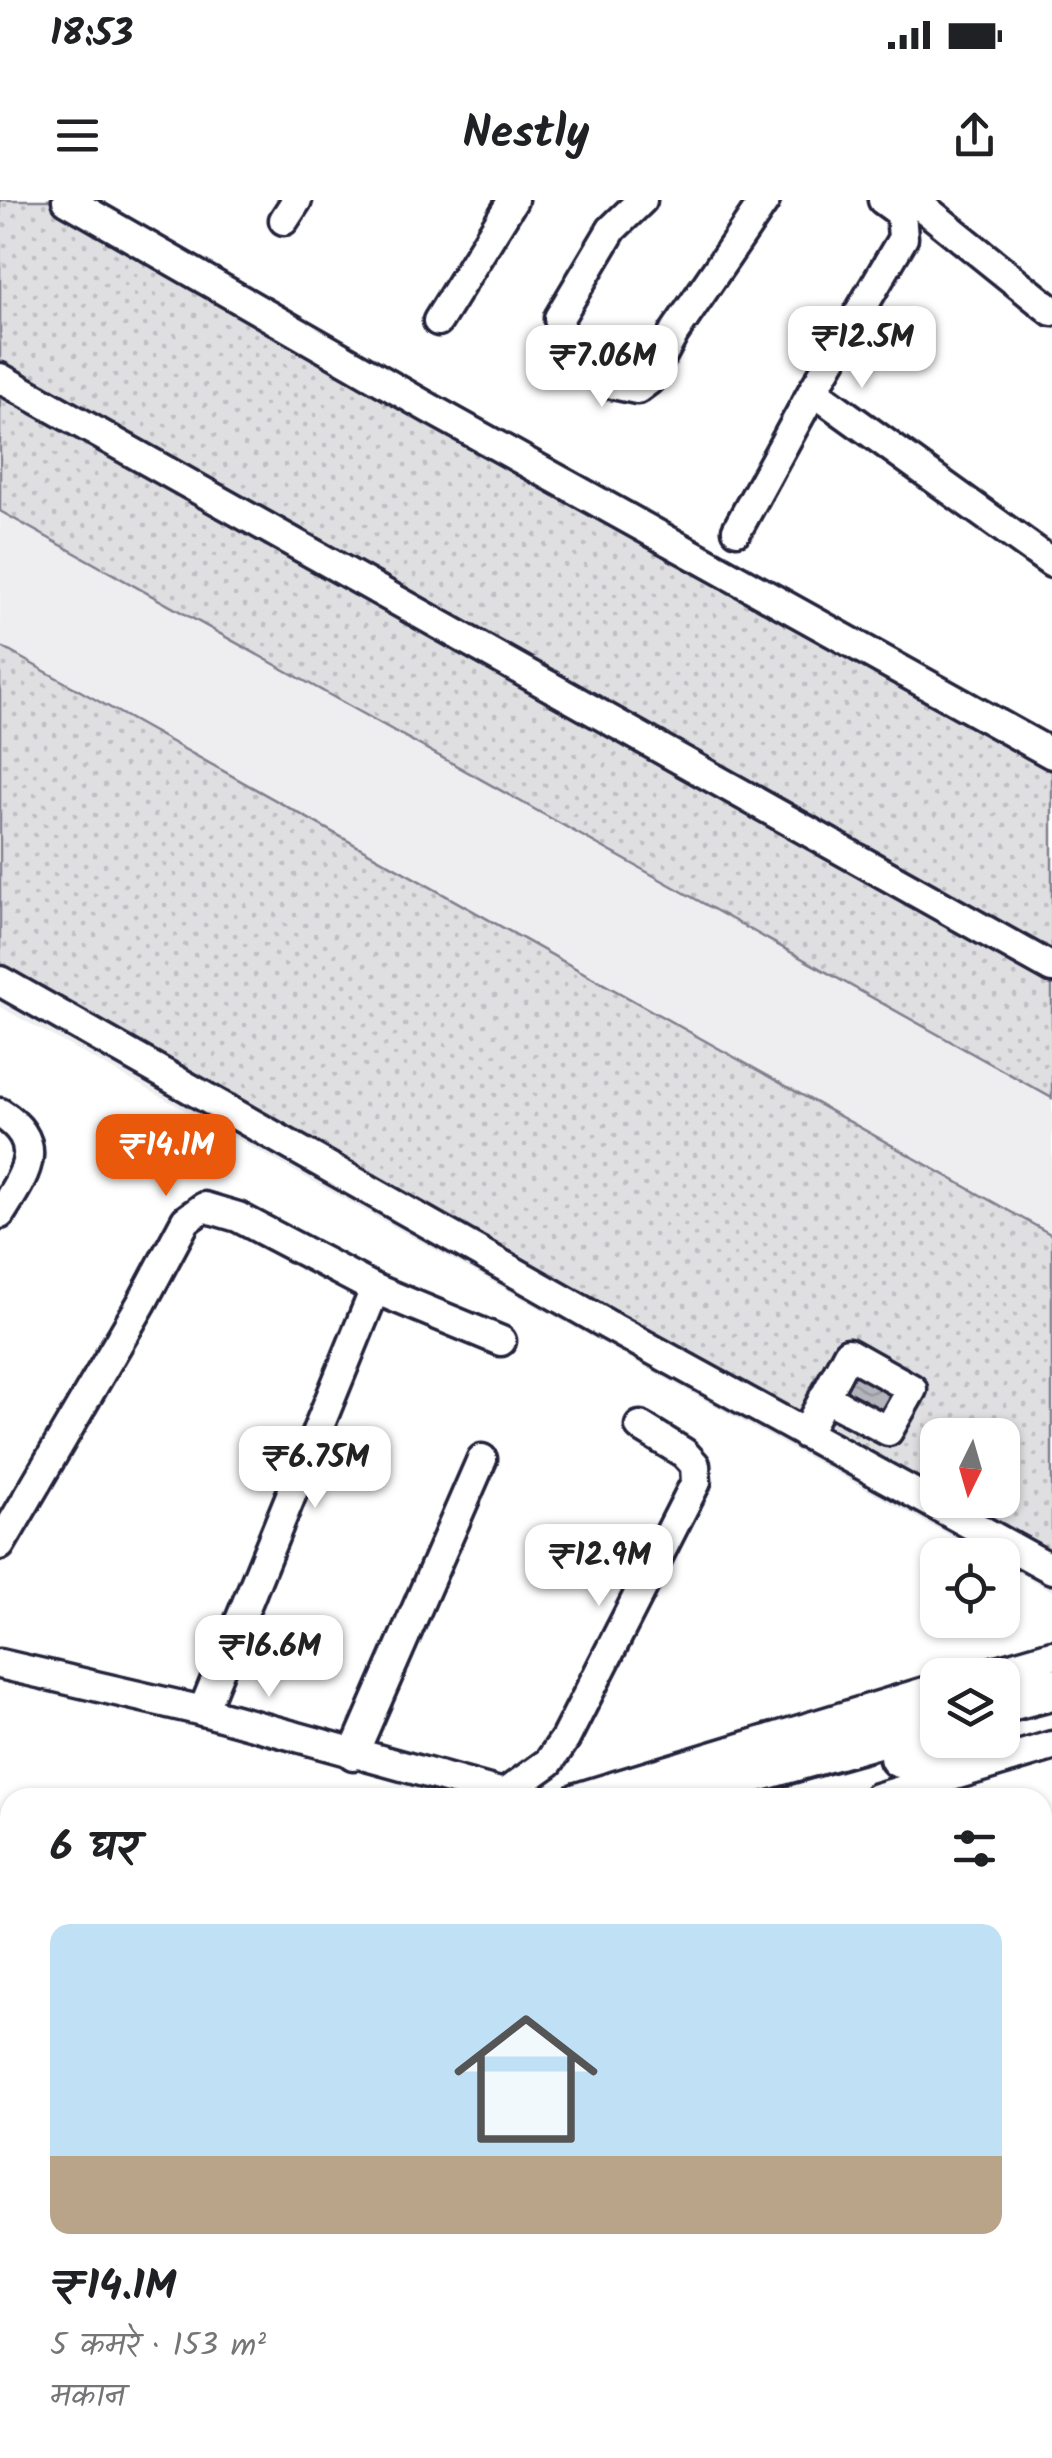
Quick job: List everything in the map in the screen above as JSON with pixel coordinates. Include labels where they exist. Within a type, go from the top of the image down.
[{"type":"highway","points":[[1020,1697],[1052,1688]]},
{"type":"highway","points":[[1020,1725],[1052,1717]]},
{"type":"highway","points":[[696,1788],[920,1725]]},
{"type":"highway","points":[[792,1788],[920,1752]]},
{"type":"street","points":[[66,200],[446,417],[1052,754]]},
{"type":"street","points":[[438,321],[513,200]]},
{"type":"street","points":[[642,200],[612,230],[559,318],[564,352],[613,384],[637,389],[649,380],[674,333],[765,200]]},
{"type":"street","points":[[737,530],[813,390],[903,238],[900,213],[883,200]]},
{"type":"street","points":[[914,200],[1052,311]]},
{"type":"street","points":[[0,378],[1052,968]]},
{"type":"street","points":[[813,390],[1052,564]]},
{"type":"street","points":[[0,981],[804,1434],[1052,1569]]},
{"type":"street","points":[[0,1114],[16,1124],[26,1137],[29,1156],[23,1177],[0,1214]]},
{"type":"street","points":[[0,1545],[186,1220],[204,1207],[238,1216],[375,1289],[500,1341]]},
{"type":"street","points":[[202,1711],[375,1289]]},
{"type":"street","points":[[804,1434],[824,1396]]},
{"type":"street","points":[[520,1788],[565,1740],[696,1482],[695,1465],[684,1453],[640,1426]]},
{"type":"street","points":[[354,1754],[482,1458]]},
{"type":"street","points":[[1020,1664],[1052,1655]]},
{"type":"street","points":[[0,1664],[202,1711],[485,1788]]},
{"type":"street","points":[[610,1788],[920,1693]]},
{"type":"street","points":[[911,1788],[1052,1746]]},
{"type":"shaded area","points":[[0,200],[103,200],[617,496],[1052,735],[1052,1591],[1020,1573],[1020,1538],[955,1538],[0,1007]]},
{"type":"shaded area","points":[[0,200],[53,200],[1052,763],[1052,960],[0,368]]},
{"type":"shaded area","points":[[0,385],[1052,976],[1052,1098],[0,511]]},
{"type":"shaded area","points":[[0,646],[1052,1235],[1052,1559],[1020,1542],[1020,1538],[976,1518],[1020,1518],[1020,1418],[920,1418],[920,1488],[823,1432],[825,1420],[843,1419],[891,1443],[925,1385],[844,1343],[806,1410],[793,1415],[0,971]]},
{"type":"water","points":[[853,1372],[896,1396],[884,1416],[842,1393]]}]
